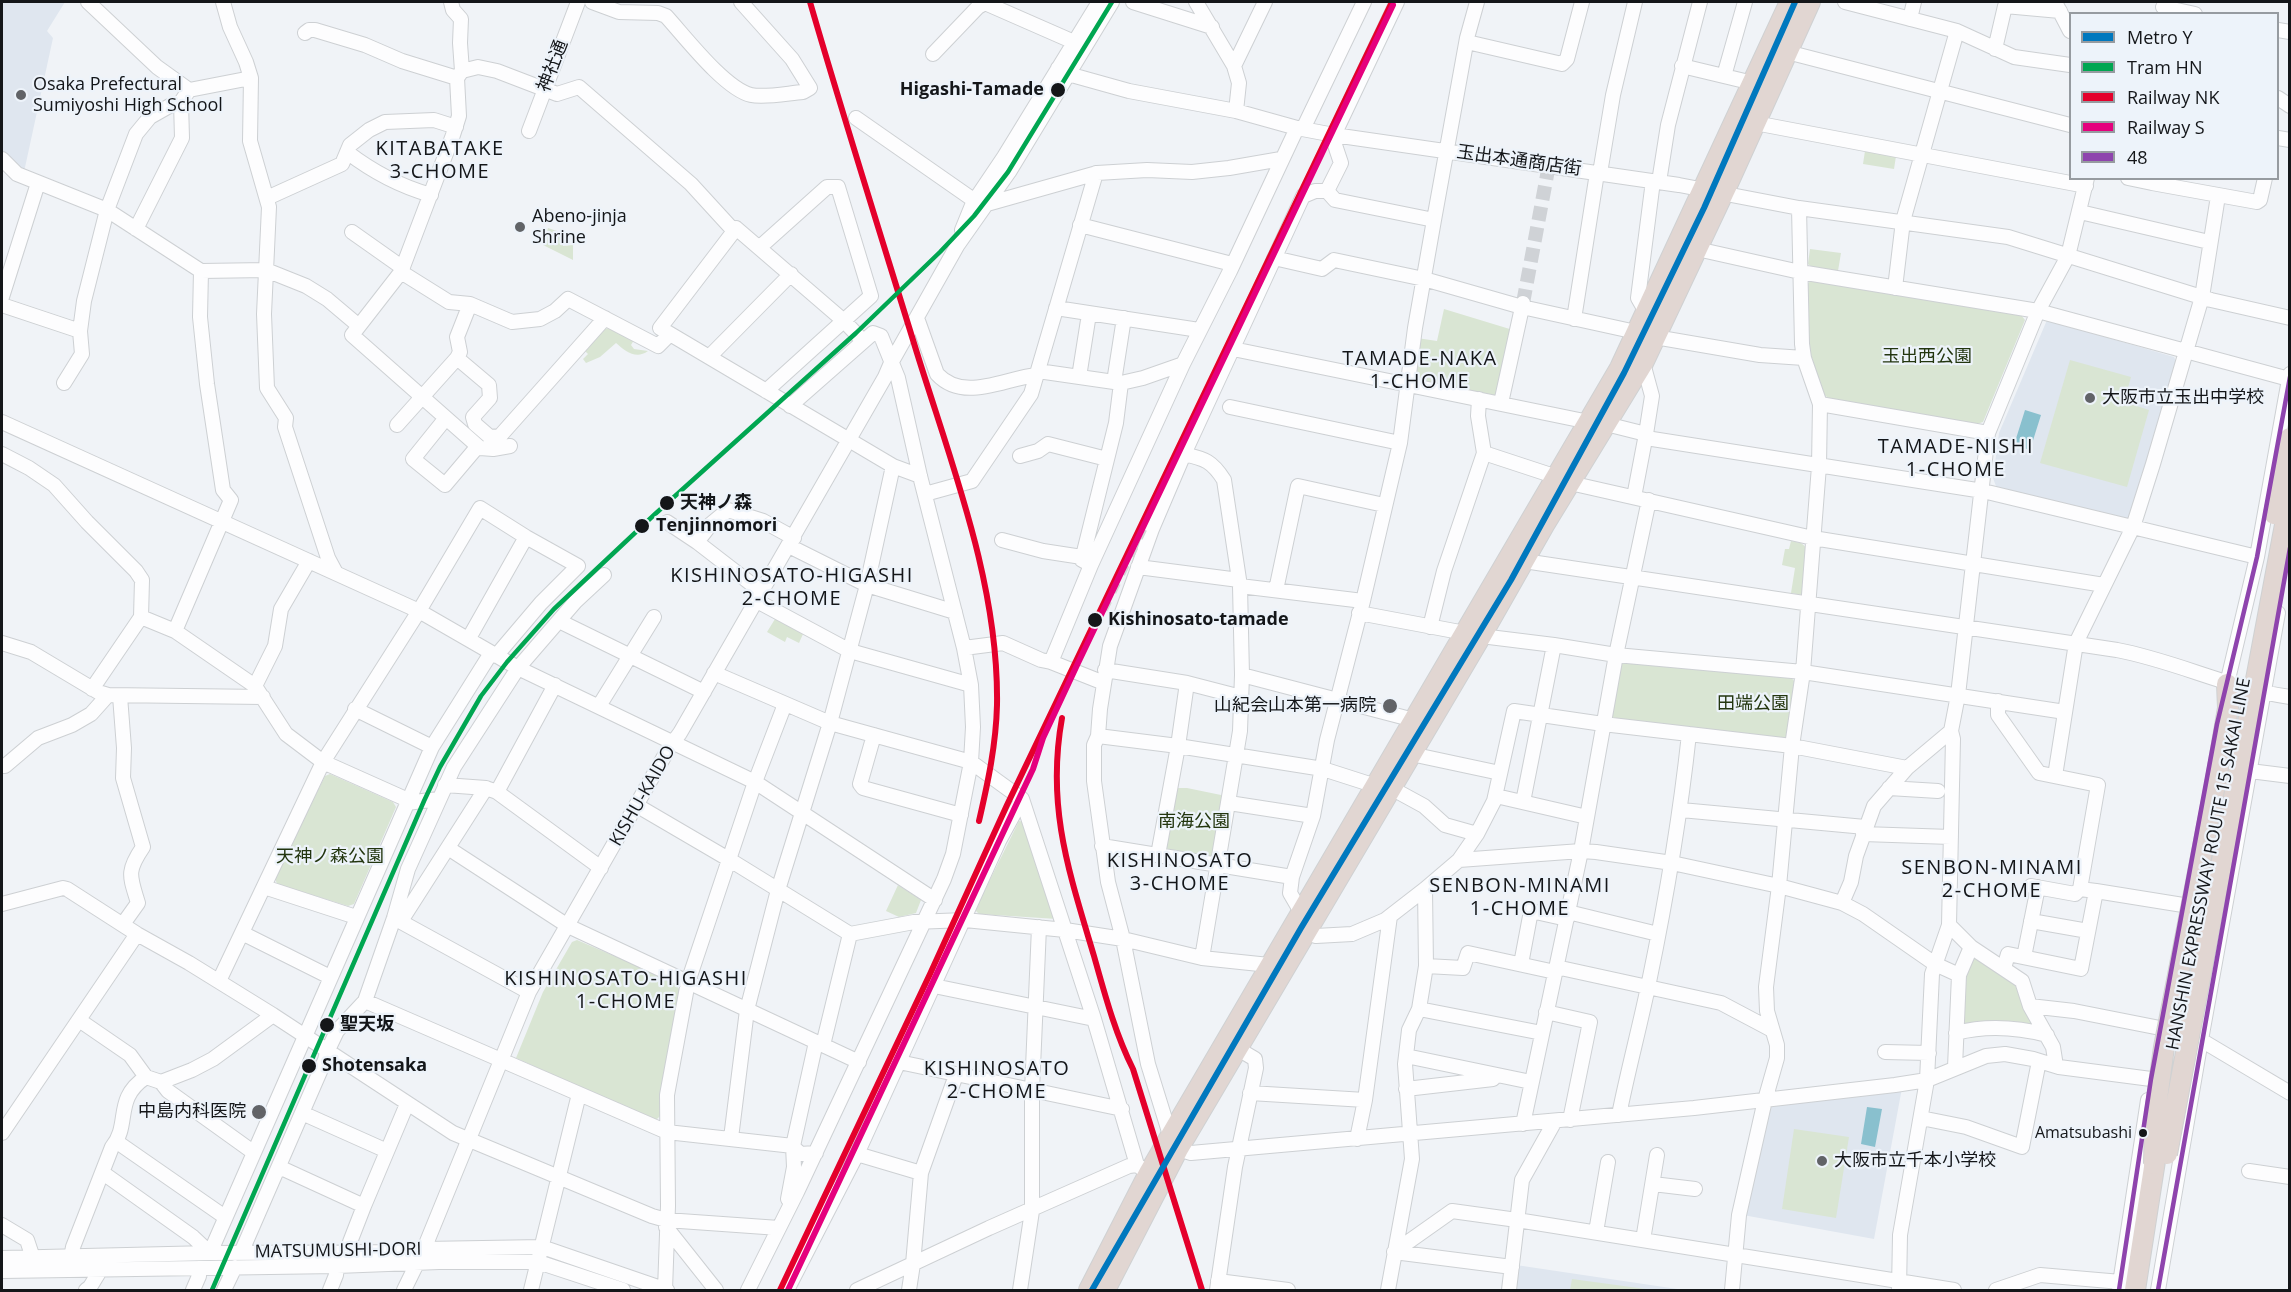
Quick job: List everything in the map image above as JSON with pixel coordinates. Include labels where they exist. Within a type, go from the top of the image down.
[{"type":"highway","points":[[1597,423],[1636,332],[1790,2]]},
{"type":"highway","points":[[1106,1290],[1174,1142],[1269,965],[1301,912],[1384,787],[1411,753],[1473,635],[1563,480],[1597,423],[1643,363],[1810,2]]},
{"type":"highway","name":"HANSHIN EXPRESSWAY ROUTE 15 SAKAI LINE","points":[[2125,1288],[2154,1164],[2289,438]]},
{"type":"highway","points":[[1089,1290],[1143,1169],[1174,1142],[1238,1049],[1306,933],[1384,787],[1414,720],[1524,561],[1563,480]]},
{"type":"highway","name":"HANSHIN EXPRESSWAY ROUTE 15 SAKAI LINE","points":[[2145,1290],[2169,1143],[2289,498]]},
{"type":"highway","points":[[2154,1164],[2155,1114],[2164,1047],[2215,785],[2228,708],[2227,684]]},
{"type":"street","points":[[88,2],[157,67],[189,90]]},
{"type":"street","points":[[223,2],[230,27],[251,78],[250,141],[269,207],[264,353],[267,388],[286,418],[285,427],[328,558],[336,573]]},
{"type":"street","points":[[451,2],[453,10],[461,19],[459,116],[456,128],[403,270],[352,335],[478,446],[493,449],[510,446]]},
{"type":"street","name":"神社通","points":[[529,131],[578,2]]},
{"type":"street","points":[[592,2],[619,12],[644,7],[666,16],[722,77],[739,91],[754,96],[803,92],[810,88],[792,59],[741,2]]},
{"type":"street","points":[[1063,71],[1074,42],[1099,2]]},
{"type":"street","points":[[1063,71],[1112,2]]},
{"type":"street","points":[[1133,2],[1212,27]]},
{"type":"street","points":[[1196,2],[1234,66],[1239,83],[1236,111]]},
{"type":"street","points":[[1234,66],[1266,2]]},
{"type":"street","points":[[1051,662],[1087,561],[1281,159],[1300,128],[1364,2]]},
{"type":"street","points":[[1327,191],[1341,163],[1334,135],[1397,2]]},
{"type":"street","points":[[1301,912],[1290,893],[1292,877],[1313,816],[1327,740],[1400,443],[1434,220],[1467,42],[1478,2]]},
{"type":"street","points":[[1467,42],[1562,64],[1567,59],[1582,2]]},
{"type":"street","points":[[1574,319],[1613,95],[1635,2]]},
{"type":"street","points":[[1646,312],[1638,298],[1656,182],[1682,66],[1700,2]]},
{"type":"street","points":[[1724,76],[1745,2]]},
{"type":"street","points":[[1845,2],[1957,31],[2014,57],[2069,66]]},
{"type":"street","points":[[1910,19],[1914,2]]},
{"type":"street","points":[[933,54],[978,6],[985,3],[1074,42]]},
{"type":"street","points":[[1995,49],[2005,6],[2057,6],[2069,30]]},
{"type":"street","points":[[2163,7],[2186,12]]},
{"type":"street","points":[[305,33],[315,30],[366,45],[402,61],[459,75],[469,68],[478,67],[497,71],[557,94],[579,87],[691,184],[734,231]]},
{"type":"street","points":[[1894,288],[1903,221],[1957,31]]},
{"type":"street","points":[[1787,52],[2069,125]]},
{"type":"street","points":[[1682,66],[1753,83]]},
{"type":"street","name":"玉出本通商店街","points":[[1063,71],[1129,91],[1236,111],[1334,135],[1704,189],[1799,208],[2008,237],[2202,297],[2289,318]]},
{"type":"street","name":"KISHU-KAIDO","points":[[404,1290],[424,1249],[529,993],[636,805],[791,542],[981,202],[1063,71]]},
{"type":"street","points":[[136,229],[182,138],[181,102],[189,90],[251,78]]},
{"type":"street","points":[[64,383],[82,354],[80,331],[84,301],[107,210],[136,134],[150,117],[181,102]]},
{"type":"street","points":[[856,118],[981,202],[1096,173],[1147,170],[1192,172],[1281,159]]},
{"type":"street","points":[[267,198],[342,164],[350,145],[369,130],[386,122],[434,120],[456,128]]},
{"type":"street","points":[[1755,123],[1921,155],[2069,179]]},
{"type":"street","points":[[347,152],[393,182],[431,195]]},
{"type":"street","points":[[2,159],[17,174],[107,210],[201,271],[266,270],[306,286],[327,299],[359,326]]},
{"type":"street","points":[[925,494],[972,481],[1031,394],[1096,173]]},
{"type":"street","points":[[2152,181],[2257,202],[2260,200],[2265,180]]},
{"type":"street","points":[[1898,1287],[1900,1235],[1928,1080],[1932,974],[1949,925],[1953,740],[1951,731],[1958,695],[1988,433],[2038,311],[2068,256],[2087,182]]},
{"type":"street","points":[[2,297],[39,183]]},
{"type":"street","points":[[760,247],[826,187],[838,187],[871,296],[766,391]]},
{"type":"street","points":[[1434,220],[1335,200],[1327,191],[1315,191],[1303,196],[1184,454],[1138,567],[1110,646],[1095,745],[1094,781],[1102,846],[1148,1064],[1174,1142],[1191,1153],[1570,1120],[1765,1100],[1928,1080],[1986,1056],[2004,1054],[2056,1066],[2151,1079]]},
{"type":"street","points":[[2055,776],[2076,643],[2133,527],[2202,297],[2218,196]]},
{"type":"street","points":[[1732,1290],[1738,1215],[1777,1058],[1777,1045],[1767,1011],[1766,987],[1779,886],[1792,746],[1803,672],[1819,466],[1820,404],[1804,358],[1799,208]]},
{"type":"street","points":[[2080,212],[2209,242]]},
{"type":"street","points":[[1080,225],[1232,264]]},
{"type":"street","points":[[863,341],[844,321],[736,228],[660,328],[893,466],[920,476]]},
{"type":"street","points":[[352,232],[449,302],[470,304],[500,318],[522,322],[540,319],[555,311],[568,299],[658,346],[670,334]]},
{"type":"street","points":[[1696,249],[1800,272],[2038,311],[2185,353],[2289,377],[2257,557],[2217,724],[2160,1028],[2151,1079],[2125,1288],[2040,1275],[1996,1290]]},
{"type":"street","points":[[1274,258],[1322,269],[1334,260],[1424,279],[1574,319],[1636,332]]},
{"type":"street","points":[[175,631],[231,500],[223,490],[207,384],[200,317],[201,271]]},
{"type":"street","points":[[709,357],[791,274]]},
{"type":"street","points":[[397,425],[457,358],[460,352],[457,337],[470,304]]},
{"type":"street","points":[[2,305],[80,331]]},
{"type":"street","points":[[1501,403],[1522,305]]},
{"type":"street","points":[[1056,308],[1199,330]]},
{"type":"street","points":[[1079,377],[1089,314]]},
{"type":"street","points":[[457,358],[489,385],[490,398],[473,417],[475,424],[490,436],[500,436],[605,318]]},
{"type":"street","points":[[917,318],[937,374],[942,380],[965,389],[986,387],[1018,376],[1037,373],[1117,382],[1143,378],[1183,364]]},
{"type":"street","points":[[1087,561],[1116,423],[1117,382],[1124,318]]},
{"type":"street","points":[[748,1290],[816,1153],[935,900],[953,854],[971,762],[974,727],[964,648],[920,476],[898,378],[882,336],[873,333],[790,406]]},
{"type":"street","points":[[1655,337],[1760,355],[1804,358]]},
{"type":"street","points":[[1233,349],[1597,423],[1646,436],[1983,491],[2257,557]]},
{"type":"street","points":[[1634,497],[1652,396],[1643,363]]},
{"type":"street","points":[[1430,627],[1444,571],[1484,453],[1478,416],[1479,399]]},
{"type":"street","points":[[1820,404],[1988,433]]},
{"type":"street","points":[[1230,407],[1400,443]]},
{"type":"street","points":[[446,418],[413,459],[445,485],[478,446]]},
{"type":"street","points":[[2,422],[419,611],[518,668],[755,782],[935,900]]},
{"type":"street","points":[[1020,456],[1038,451],[1048,444],[1107,459]]},
{"type":"street","points":[[1484,453],[1563,480],[1813,538],[2104,585]]},
{"type":"street","points":[[2,454],[29,468],[54,485],[136,571],[141,580],[141,616],[92,689]]},
{"type":"street","points":[[1184,454],[1203,459],[1216,467],[1224,480],[1239,583],[1242,675],[1240,731],[1202,958]]},
{"type":"street","points":[[731,1138],[747,1010],[778,890],[850,651],[893,466]]},
{"type":"street","points":[[1276,590],[1298,486],[1384,504]]},
{"type":"street","points":[[1523,1124],[1581,851],[1616,655],[1649,500]]},
{"type":"street","points":[[102,1173],[193,1237],[210,1253],[432,747],[494,654],[578,566],[480,508],[419,611],[323,762],[219,981]]},
{"type":"street","points":[[697,542],[711,524],[728,510],[763,520],[791,542],[867,585],[955,612]]},
{"type":"street","points":[[667,522],[754,586]]},
{"type":"street","points":[[469,638],[526,537]]},
{"type":"street","points":[[1002,540],[1087,561]]},
{"type":"street","points":[[2158,1290],[2289,548]]},
{"type":"street","points":[[259,691],[275,646],[281,609],[309,561]]},
{"type":"street","points":[[1524,561],[2076,643],[2140,655],[2227,684],[2289,697]]},
{"type":"street","points":[[1138,567],[1239,583],[1361,607],[1430,627],[1473,635],[1616,655],[1803,672],[2064,712]]},
{"type":"street","points":[[242,1253],[337,1031],[365,1001],[397,920],[408,870],[445,785],[481,722],[518,668],[559,621],[604,575]]},
{"type":"street","points":[[757,601],[850,651],[970,685]]},
{"type":"street","points":[[141,616],[175,631],[259,691],[286,735],[323,762],[408,801],[438,799]]},
{"type":"street","points":[[598,706],[654,617]]},
{"type":"street","points":[[559,621],[704,692]]},
{"type":"street","points":[[964,648],[1003,644],[1041,660],[1105,676],[1187,683],[1241,697]]},
{"type":"street","points":[[1523,802],[1554,645]]},
{"type":"street","points":[[3,647],[31,652],[92,689],[114,695],[228,695],[259,691]]},
{"type":"street","points":[[714,673],[830,723],[971,762],[1022,799],[1143,1169]]},
{"type":"street","points":[[1242,675],[1414,720]]},
{"type":"street","points":[[1158,855],[1187,683]]},
{"type":"street","points":[[397,920],[491,790],[555,685]]},
{"type":"street","points":[[2,766],[5,766],[38,738],[72,725],[91,714],[114,695]]},
{"type":"street","points":[[114,695],[124,748],[123,778],[143,847],[131,865],[131,878],[138,903],[123,924]]},
{"type":"street","points":[[1998,701],[1998,715],[2039,773],[2098,785],[2080,888],[2075,894],[2035,887],[2024,957]]},
{"type":"street","points":[[666,1290],[667,1095],[688,982],[755,782],[784,704]]},
{"type":"street","points":[[355,709],[432,747]]},
{"type":"street","points":[[1306,933],[1316,936],[1352,934],[1390,916],[1459,860],[1477,834],[1496,796],[1514,711],[1792,746],[1907,768]]},
{"type":"street","points":[[1842,903],[1851,882],[1856,855],[1874,806],[1907,768],[1951,731]]},
{"type":"street","points":[[1619,1115],[1648,987],[1672,863],[1681,810],[1689,734]]},
{"type":"street","points":[[874,735],[860,784],[863,788],[961,815]]},
{"type":"street","points":[[1098,736],[1323,769],[1384,787],[1424,806],[1445,825],[1477,834]]},
{"type":"street","points":[[1411,753],[1500,773]]},
{"type":"street","points":[[2250,771],[2289,776]]},
{"type":"street","points":[[445,785],[491,790],[601,868]]},
{"type":"street","points":[[1889,789],[1938,791]]},
{"type":"street","points":[[1496,796],[1587,817]]},
{"type":"street","points":[[787,1290],[857,1154],[999,841],[1022,799]]},
{"type":"street","points":[[1229,803],[1313,816]]},
{"type":"street","points":[[636,805],[850,934],[925,921],[965,920],[1065,930],[1123,939],[1202,958],[1269,965]]},
{"type":"street","points":[[1681,810],[1785,820],[1864,831],[1951,837]]},
{"type":"street","points":[[1102,846],[1292,877]]},
{"type":"street","points":[[448,848],[568,926],[859,1062]]},
{"type":"street","points":[[1459,860],[1581,851],[1596,852],[1672,863],[1779,886],[1842,903],[1863,914],[1935,964],[1959,975]]},
{"type":"street","points":[[264,887],[356,917]]},
{"type":"street","points":[[2,904],[63,888],[219,981],[407,1104],[467,1140],[666,1223],[781,1223]]},
{"type":"street","points":[[2080,888],[2183,905]]},
{"type":"street","points":[[1390,1290],[1394,1252],[1412,1159],[1406,1056],[1409,1030],[1419,1009],[1426,966],[1425,889]]},
{"type":"street","points":[[2004,968],[2008,954],[2081,969],[2096,891]]},
{"type":"street","points":[[1521,964],[1531,911],[1568,915],[1658,934]]},
{"type":"street","points":[[1357,1139],[1365,1100],[1390,916]]},
{"type":"street","points":[[397,920],[529,993]]},
{"type":"street","points":[[2031,921],[2088,931]]},
{"type":"street","points":[[1949,925],[1971,947],[2022,981],[2030,1006],[2053,1047],[2056,1066]]},
{"type":"street","points":[[1020,1290],[1032,1211],[1032,1091],[1040,927]]},
{"type":"street","points":[[242,933],[330,976]]},
{"type":"street","points":[[2,1134],[137,934]]},
{"type":"street","points":[[781,1223],[794,1167],[793,1146],[850,934]]},
{"type":"street","points":[[1955,1067],[1959,975],[1971,947]]},
{"type":"street","points":[[1426,966],[1463,968],[1468,953],[1556,969],[1721,1003],[1772,1030]]},
{"type":"street","points":[[934,986],[1094,1019]]},
{"type":"street","points":[[365,1001],[667,1132],[793,1146],[800,1154],[816,1153]]},
{"type":"street","points":[[2030,1006],[2074,1011],[2160,1028],[2201,1040],[2289,1093]]},
{"type":"street","points":[[1419,1009],[1542,1033]]},
{"type":"street","points":[[1546,1012],[1590,1022],[1570,1120]]},
{"type":"street","points":[[161,1082],[213,1059],[273,1015]]},
{"type":"street","points":[[79,1020],[130,1055],[146,1077],[161,1082],[168,1091],[253,1152]]},
{"type":"street","points":[[1956,1034],[1977,1028],[2003,1028],[2023,1029],[2047,1035]]},
{"type":"street","points":[[1238,1049],[1255,1059],[1256,1068],[1238,1149],[1217,1286],[1288,1290]]},
{"type":"street","points":[[1885,1052],[1929,1053]]},
{"type":"street","points":[[1406,1056],[1532,1082]]},
{"type":"street","points":[[1921,1118],[1966,1127],[2022,1147],[2039,1061]]},
{"type":"street","points":[[899,1062],[1122,1109]]},
{"type":"street","points":[[909,1290],[914,1264],[921,1173],[956,1075]]},
{"type":"street","points":[[86,1290],[101,1269],[71,1257],[80,1227],[112,1147],[117,1142],[127,1098],[135,1086],[146,1077]]},
{"type":"street","points":[[1407,1089],[1504,1077]]},
{"type":"street","points":[[1250,1093],[1365,1100]]},
{"type":"street","points":[[531,1290],[579,1094]]},
{"type":"street","points":[[351,1253],[351,1242],[364,1206],[407,1104]]},
{"type":"street","points":[[303,1113],[387,1151]]},
{"type":"street","points":[[1509,1290],[1522,1180],[1555,1121]]},
{"type":"street","points":[[117,1142],[225,1217]]},
{"type":"street","points":[[857,1154],[921,1173]]},
{"type":"street","points":[[1643,1240],[1657,1155]]},
{"type":"street","points":[[1596,1232],[1608,1162]]},
{"type":"street","points":[[857,1290],[1129,1166],[1143,1169]]},
{"type":"street","points":[[279,1167],[364,1206]]},
{"type":"street","points":[[2249,1171],[2289,1177]]},
{"type":"street","points":[[1653,1184],[1695,1190]]},
{"type":"street","points":[[1394,1252],[1452,1211],[1736,1255],[1898,1287],[1954,1290]]},
{"type":"street","points":[[666,1223],[716,1290]]},
{"type":"street","points":[[2,1225],[27,1240],[33,1258]]},
{"type":"street","name":"MATSUMUSHI-DORI","points":[[2,1258],[210,1253],[351,1253],[542,1247],[666,1290]]},
{"type":"street","points":[[1394,1252],[1512,1267]]},
{"type":"street","name":"MATSUMUSHI-DORI","points":[[2,1271],[538,1262],[623,1290]]},
{"type":"street","points":[[330,1290],[337,1266]]},
{"type":"street","points":[[224,1290],[235,1267]]},
{"type":"street","points":[[193,1290],[199,1276],[199,1268]]},
{"type":"shaded area","name":"Osaka Prefectural Sumiyoshi High School","points":[[2,2],[65,2],[47,31],[53,38],[24,172],[2,152]]},
{"type":"shaded area","name":"大阪市立玉出中学校","points":[[2047,320],[2174,357],[2177,363],[2131,517],[2125,520],[1997,489],[1993,478],[1999,433]]},
{"type":"shaded area","name":"大阪市立千本小学校","points":[[1902,1088],[1874,1239],[1743,1215],[1767,1108],[1771,1104]]},
{"type":"shaded area","points":[[1516,1265],[1684,1290],[1513,1290]]},
{"type":"green space","points":[[1865,151],[1896,156],[1894,169],[1863,164]]},
{"type":"green space","points":[[548,228],[560,232],[563,246],[573,245],[573,260],[543,245]]},
{"type":"green space","points":[[1810,249],[1841,253],[1838,271],[1813,268],[1808,264]]},
{"type":"green space","name":"玉出西公園","points":[[1811,280],[2021,315],[2025,320],[1983,422],[1977,424],[1830,399],[1824,395],[1809,349],[1806,286]]},
{"type":"green space","points":[[1444,309],[1513,330],[1498,400],[1413,383],[1417,338],[1437,341]]},
{"type":"green space","points":[[611,328],[634,340],[631,345],[634,349],[648,351],[635,355],[616,343],[600,357],[586,363],[583,359],[588,354],[582,348],[601,329]]},
{"type":"green space","points":[[2070,360],[2131,377],[2124,402],[2149,410],[2127,487],[2040,463]]},
{"type":"green space","points":[[1791,541],[1801,543],[1807,548],[1802,595],[1791,593],[1795,568],[1782,565],[1785,549],[1789,549]]},
{"type":"green space","points":[[775,619],[803,634],[799,643],[787,637],[785,642],[767,632]]},
{"type":"green space","name":"田端公園","points":[[1625,662],[1791,677],[1794,681],[1788,735],[1783,739],[1616,722],[1612,716],[1621,665]]},
{"type":"green space","name":"天神ノ森公園","points":[[330,774],[393,802],[396,807],[354,904],[348,906],[277,884],[275,878],[325,776]]},
{"type":"green space","name":"南海公園","points":[[1175,788],[1187,788],[1221,795],[1224,799],[1214,856],[1211,858],[1168,850],[1165,845]]},
{"type":"green space","points":[[1019,821],[1025,822],[1057,919],[979,914],[975,910]]},
{"type":"green space","points":[[898,885],[921,900],[916,913],[899,917],[886,911]]},
{"type":"green space","points":[[577,940],[675,982],[680,991],[660,1092],[661,1115],[655,1121],[516,1058],[543,992],[572,942]]},
{"type":"green space","points":[[1970,954],[2011,979],[2023,994],[2035,1029],[1961,1027],[1961,980]]},
{"type":"green space","points":[[1794,1129],[1849,1137],[1836,1218],[1782,1209]]},
{"type":"green space","points":[[1572,1279],[1653,1290],[1570,1290]]},
{"type":"water","points":[[2025,410],[2041,415],[2030,450],[2014,445]]},
{"type":"water","points":[[1867,1107],[1882,1109],[1875,1147],[1861,1144]]},
{"type":"tunnel","points":[[1523,303],[1548,170]]},
{"type":"railway","points":[[1106,611],[1148,525]]},
{"type":"metro line","name":"Y","points":[[1092,1290],[1301,928],[1511,580],[1624,373],[1704,208],[1795,2]]},
{"type":"tram line","name":"HN","points":[[212,1290],[424,801],[440,767],[481,696],[507,662],[554,609],[654,515],[856,333],[974,216],[1008,172],[1112,2]]},
{"type":"rail line","name":"NK","points":[[810,2],[958,482],[982,571],[996,660],[997,705],[993,749],[979,821]]},
{"type":"rail line","name":"NK","points":[[780,1290],[930,974],[1007,805],[1392,2]]},
{"type":"rail line","name":"S","points":[[788,1290],[1033,769],[1043,738],[1078,663],[1393,5]]},
{"type":"rail line","name":"NK","points":[[1062,718],[1058,750],[1059,810],[1076,896],[1111,1014],[1133,1069],[1202,1290]]},
{"type":"transit line","name":"48","points":[[2119,1290],[2151,1079],[2217,724],[2257,557],[2290,377]]},
{"type":"transit line","name":"48","points":[[2158,1290],[2290,548]]},
{"type":"place","name":"Higashi-Tamade","points":[[1058,90]]},
{"type":"place","name":"Osaka Prefectural Sumiyoshi High School","points":[[21,95]]},
{"type":"place","name":"Abeno-jinja Shrine","points":[[520,227]]},
{"type":"place","name":"大阪市立玉出中学校","points":[[2090,398]]},
{"type":"place","name":"天神ノ森","points":[[667,503]]},
{"type":"place","name":"Tenjinnomori","points":[[642,526]]},
{"type":"place","name":"Kishinosato-tamade","points":[[1095,620]]},
{"type":"place","name":"山紀会山本第一病院","points":[[1390,706]]},
{"type":"place","name":"聖天坂","points":[[327,1025]]},
{"type":"place","name":"Shotensaka","points":[[309,1066]]},
{"type":"place","name":"中島内科医院","points":[[259,1112]]},
{"type":"place","name":"Amatsubashi","points":[[2143,1133]]},
{"type":"place","name":"大阪市立千本小学校","points":[[1822,1161]]},
{"type":"district","name":"KITABATAKE 3-CHOME","points":[[440,160]]},
{"type":"district","name":"TAMADE-NAKA 1-CHOME","points":[[1420,370]]},
{"type":"district","name":"TAMADE-NISHI 1-CHOME","points":[[1956,458]]},
{"type":"district","name":"KISHINOSATO-HIGASHI 2-CHOME","points":[[792,588]]},
{"type":"district","name":"KISHINOSATO 3-CHOME","points":[[1180,872]]},
{"type":"district","name":"SENBON-MINAMI 2-CHOME","points":[[1992,880]]},
{"type":"district","name":"SENBON-MINAMI 1-CHOME","points":[[1520,898]]},
{"type":"district","name":"KISHINOSATO-HIGASHI 1-CHOME","points":[[626,990]]},
{"type":"district","name":"KISHINOSATO 2-CHOME","points":[[997,1080]]}]
